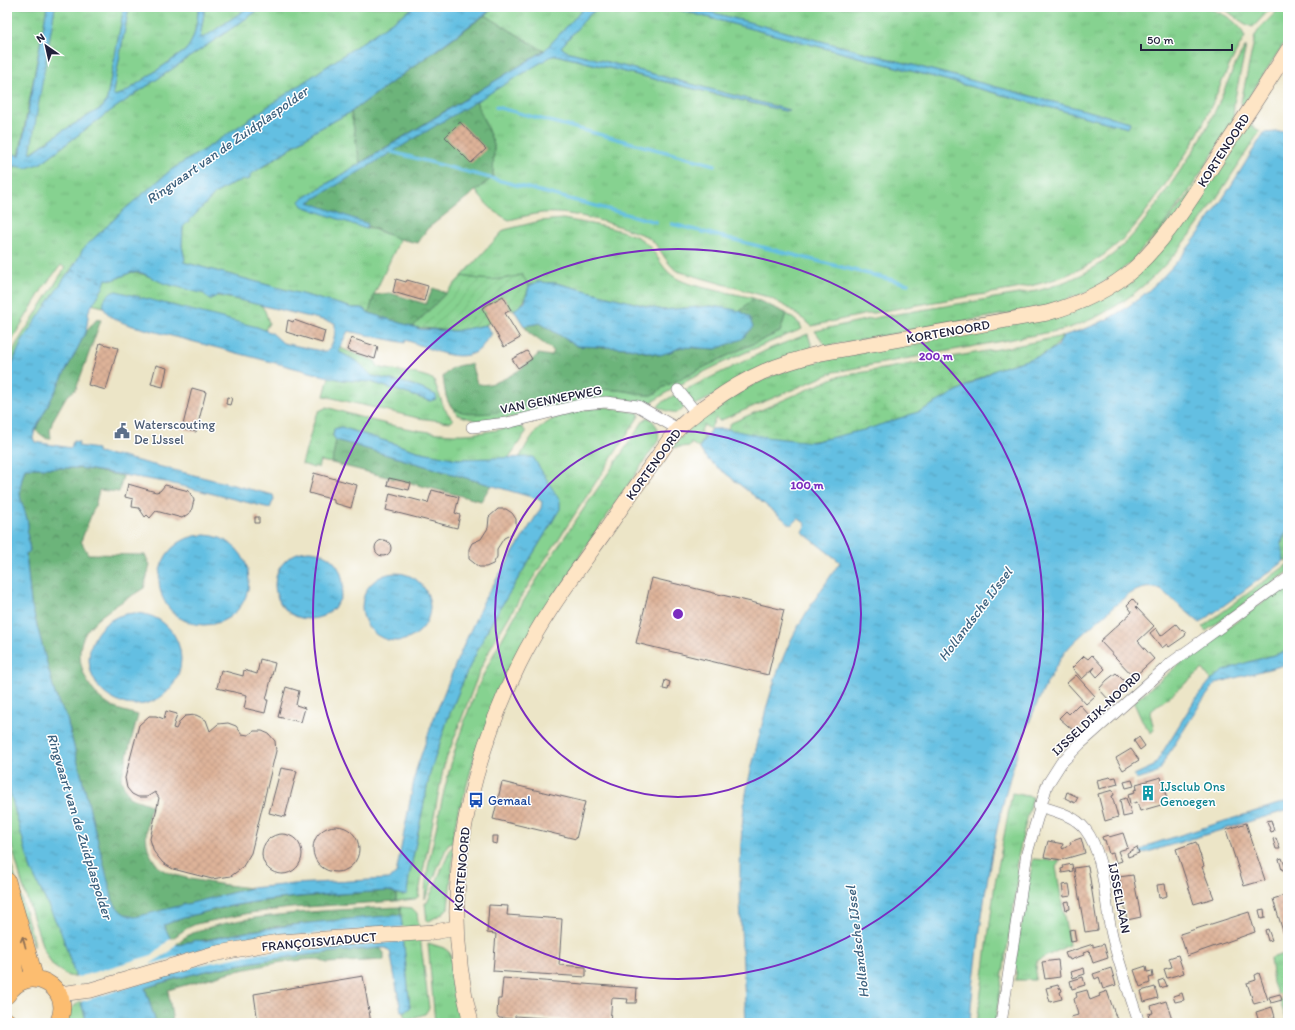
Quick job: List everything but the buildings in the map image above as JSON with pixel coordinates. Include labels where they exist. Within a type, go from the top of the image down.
[{"type":"main road","points":[[7,880],[35,979]]},
{"type":"main road","points":[[7,931],[12,990]]},
{"type":"main road","points":[[12,990],[26,980],[35,979],[49,984],[68,998],[58,1023]]},
{"type":"street","name":"KORTENOORD","points":[[471,1023],[460,977],[456,928],[460,845],[484,747],[519,664],[544,620],[572,577],[678,429],[696,413],[733,386],[759,372],[788,361],[821,353],[1047,313],[1073,306],[1094,296],[1135,268],[1154,248],[1194,194],[1288,50]]},
{"type":"street","points":[[678,390],[696,413]]},
{"type":"street","name":"VAN GENNEPWEG","points":[[472,427],[507,423],[583,404],[606,402],[638,406],[678,429]]},
{"type":"street","name":"IJSSELDIJK-NOORD","points":[[1001,1023],[1027,853],[1039,806],[1047,786],[1061,763],[1080,744],[1171,663],[1288,578]]},
{"type":"street","name":"IJSSELLAAN","points":[[1039,806],[1062,813],[1080,824],[1092,841],[1101,872],[1112,935],[1139,1023]]},
{"type":"street","name":"FRANÇOISVIADUCT","points":[[68,998],[213,954],[278,942],[434,932],[456,928]]},
{"type":"green space","points":[[7,7],[47,7],[19,156],[7,152]]},
{"type":"green space","points":[[55,7],[124,7],[107,99],[103,107],[61,132],[29,154]]},
{"type":"green space","points":[[129,7],[199,7],[193,36],[185,51],[124,93],[114,96],[113,92]]},
{"type":"green space","points":[[205,7],[249,7],[205,37],[200,38]]},
{"type":"green space","points":[[263,7],[414,7],[216,142],[171,170],[125,209],[89,243],[22,341],[7,376],[7,363],[17,343],[65,268],[61,265],[43,288],[7,348],[7,165],[13,167],[41,163],[106,114]]},
{"type":"green space","points":[[495,7],[585,7],[544,51],[485,15]]},
{"type":"green space","points":[[600,7],[668,7],[1128,128],[1130,122],[691,7],[1202,7],[1215,11],[1233,21],[1238,25],[1245,37],[1228,69],[1203,124],[1183,159],[1142,217],[1122,239],[1101,256],[1080,269],[1056,279],[1032,285],[1007,291],[882,311],[812,326],[787,307],[768,297],[677,271],[651,239],[646,236],[595,219],[569,214],[542,213],[509,220],[491,208],[476,191],[493,177],[494,145],[476,101],[550,57],[556,55],[784,111],[789,110],[566,51],[561,47],[589,15]]},
{"type":"green space","points":[[1221,7],[1272,7],[1253,27]]},
{"type":"green space","points":[[1281,7],[1288,7],[1288,37],[1243,106],[1241,102],[1255,36],[1260,28]]},
{"type":"green space","points":[[485,15],[544,51],[360,163],[351,112]]},
{"type":"green space","points":[[1246,46],[1234,103],[1233,123],[1189,191],[1162,227],[1129,264],[1111,278],[1091,291],[1045,307],[826,346],[815,331],[879,317],[1037,291],[1081,275],[1099,265],[1128,241],[1154,208],[1185,164],[1205,131],[1235,65]]},
{"type":"green space","points":[[476,101],[494,145],[493,177],[427,229],[418,243],[399,239],[309,202]]},
{"type":"green space","points":[[351,112],[360,163],[299,201],[366,229],[367,227],[400,239],[374,295],[369,313],[362,308],[353,308],[183,262],[185,260],[182,246],[183,227],[216,193],[266,165],[317,130]]},
{"type":"green space","points":[[1247,123],[1260,131],[1200,222],[1178,250],[1154,276],[1127,298],[1097,317],[1062,330],[834,372],[719,421],[716,418],[710,429],[704,425],[700,432],[705,436],[699,448],[691,443],[690,446],[671,448],[698,421],[727,400],[759,382],[794,367],[1109,294]]},
{"type":"green space","points":[[563,219],[629,233],[645,242],[669,273],[682,281],[707,289],[753,298],[740,311],[711,306],[662,310],[556,283],[537,282],[529,286],[522,275],[492,280],[462,276],[504,230],[540,221]]},
{"type":"green space","points":[[132,272],[189,290],[261,305],[265,311],[269,323],[265,330],[257,327],[105,300],[103,307],[91,304],[106,279],[113,280]]},
{"type":"green space","points":[[522,275],[529,286],[522,304],[511,310],[503,296],[482,308],[490,322],[486,325],[455,331],[413,327],[462,276],[492,280]]},
{"type":"green space","points":[[433,288],[446,293],[413,327],[369,313],[374,295],[390,293],[426,304]]},
{"type":"green space","points":[[753,298],[786,313],[780,332],[737,351],[662,388],[653,395],[615,390],[590,390],[485,414],[456,410],[452,408],[446,396],[443,377],[449,370],[455,367],[471,364],[477,383],[484,385],[500,381],[518,371],[538,354],[551,356],[554,351],[529,333],[524,326],[540,323],[577,346],[629,348],[648,353],[670,352],[681,347],[716,349],[749,317],[740,311]]},
{"type":"green space","points":[[786,313],[800,324],[802,329],[704,372],[667,392],[649,404],[619,398],[508,418],[478,421],[458,415],[450,405],[463,411],[479,413],[515,408],[588,390],[614,390],[652,395],[662,388],[737,351],[780,332]]},
{"type":"green space","points":[[97,319],[101,320],[76,389],[66,397],[53,420],[50,430],[51,438],[47,439],[35,430],[86,332]]},
{"type":"green space","points":[[808,334],[812,347],[809,350],[695,405],[683,391],[769,349]]},
{"type":"green space","points":[[1063,336],[1058,344],[1051,350],[1035,358],[988,373],[921,411],[868,430],[840,437],[805,442],[770,439],[727,429],[731,423],[836,377],[1010,347]]},
{"type":"green space","points":[[340,348],[375,361],[378,367],[422,375],[434,380],[444,408],[453,420],[450,422],[418,418],[324,396],[329,377],[343,380],[371,382],[430,401],[436,395],[410,384],[372,376],[358,362],[337,351]]},
{"type":"green space","points":[[676,394],[685,406],[680,411],[673,412],[658,407],[661,403]]},
{"type":"green space","points":[[327,407],[389,425],[421,431],[469,434],[518,426],[522,427],[526,432],[508,459],[457,459],[417,451],[341,427],[334,429],[333,436],[336,440],[332,463],[320,461],[318,468],[315,466],[314,468],[302,464],[315,418],[319,411]]},
{"type":"green space","points":[[606,407],[639,413],[639,416],[522,595],[492,645],[480,670],[444,765],[418,897],[415,899],[396,901],[396,893],[402,895],[407,893],[430,773],[448,718],[466,674],[490,625],[553,521],[533,457],[519,458],[534,434],[549,421],[577,411]]},
{"type":"green space","points":[[648,417],[654,422],[657,428],[659,434],[658,441],[581,554],[477,748],[461,806],[459,806],[452,842],[448,844],[425,899],[429,862],[447,778],[460,734],[486,669],[513,618],[549,560],[644,420]]},
{"type":"green space","points":[[336,440],[491,485],[481,501],[332,463]]},
{"type":"green space","points":[[25,468],[80,468],[123,476],[119,492],[99,490],[96,503],[81,541],[88,554],[145,555],[150,565],[144,588],[108,611],[89,628],[83,638],[80,648],[82,670],[93,690],[100,698],[115,708],[138,715],[121,779],[129,797],[151,805],[146,837],[148,848],[157,865],[165,871],[175,875],[217,884],[251,888],[135,918],[122,912],[113,901],[66,715],[55,694],[31,603],[26,554],[30,550],[27,532],[28,524],[20,493]]},
{"type":"green space","points":[[1288,528],[1288,562],[1284,561],[1281,548]]},
{"type":"green space","points":[[1288,564],[1288,572],[1206,631],[1202,627]]},
{"type":"green space","points":[[1288,584],[1288,651],[1238,666],[1211,680],[1203,669],[1150,712],[1154,730],[1151,733],[1142,721],[1134,703],[1137,699],[1192,654]]},
{"type":"green space","points":[[7,781],[31,870],[61,932],[76,977],[68,976],[53,966],[43,948],[21,880],[7,828]]},
{"type":"green space","points":[[1012,793],[1033,797],[1016,866],[1019,874],[995,1023],[977,1023],[995,883]]},
{"type":"green space","points":[[454,847],[448,908],[442,914],[427,922],[425,903],[427,903],[451,848]]},
{"type":"green space","points":[[7,851],[34,941],[34,947],[13,888]]},
{"type":"green space","points":[[1033,859],[1060,861],[1056,867],[1069,945],[1037,961],[1035,980],[1015,980],[1017,971],[1014,967]]},
{"type":"green space","points":[[389,891],[396,893],[396,901],[291,908],[250,913],[196,924],[187,928],[170,940],[163,925],[218,909],[246,904],[303,897]]},
{"type":"green space","points":[[400,907],[412,908],[417,913],[429,1008],[425,1014],[406,1020],[404,1011],[410,1007]]},
{"type":"green space","points":[[400,907],[401,915],[279,926],[176,945],[190,934],[215,926],[246,919],[317,911]]},
{"type":"green space","points":[[428,943],[444,948],[450,953],[463,1023],[435,1023]]},
{"type":"green space","points":[[380,948],[384,953],[384,960],[327,963],[315,959],[282,962],[231,972],[168,990],[173,1023],[156,1023],[145,988],[204,972],[261,961]]},
{"type":"green space","points":[[1288,953],[1288,1023],[1273,983],[1270,958]]},
{"type":"green space","points":[[80,1001],[83,1001],[81,1003],[87,1023],[64,1023],[70,1010]]},
{"type":"water","points":[[47,7],[55,7],[30,154],[61,132],[103,107],[107,99],[124,7],[129,7],[113,92],[114,96],[124,93],[185,51],[193,36],[199,7],[205,7],[200,38],[205,37],[249,7],[263,7],[106,114],[41,163],[27,168],[7,165],[7,152],[20,156]]},
{"type":"water","name":"Ringvaart van de Zuidplaspolder","points":[[414,7],[495,7],[351,112],[317,130],[250,175],[250,179],[235,182],[216,193],[183,227],[182,246],[185,260],[183,262],[353,308],[362,308],[369,313],[420,329],[455,331],[486,325],[492,334],[488,337],[482,347],[472,354],[463,356],[443,354],[406,340],[405,343],[348,331],[338,351],[358,362],[372,376],[410,384],[436,395],[436,399],[430,401],[371,382],[343,380],[329,377],[125,324],[107,313],[104,307],[104,301],[108,294],[116,291],[257,327],[272,333],[283,343],[326,352],[333,342],[335,335],[335,323],[218,295],[210,300],[204,294],[163,283],[142,273],[132,272],[113,280],[106,279],[103,288],[89,310],[86,332],[35,430],[33,438],[35,442],[71,448],[73,441],[79,442],[78,446],[97,449],[97,453],[118,456],[273,495],[274,499],[270,508],[165,482],[80,468],[25,468],[20,493],[28,524],[27,532],[30,551],[26,554],[31,603],[55,694],[66,715],[113,901],[122,912],[135,917],[251,888],[293,884],[389,879],[396,874],[416,770],[432,723],[458,658],[485,598],[541,508],[542,502],[538,499],[336,440],[333,436],[334,429],[341,427],[417,451],[457,459],[533,457],[560,501],[560,509],[490,625],[466,674],[448,718],[430,773],[409,877],[407,894],[402,895],[388,891],[274,899],[219,909],[164,925],[173,942],[177,945],[181,945],[190,941],[204,941],[228,935],[277,927],[326,921],[401,915],[410,1008],[401,1011],[390,951],[386,948],[380,948],[261,961],[174,979],[145,988],[156,1023],[87,1023],[81,1003],[83,1000],[61,932],[31,870],[7,781],[7,376],[22,341],[68,273],[70,273],[83,249],[125,209],[171,170],[216,142]]},
{"type":"water","points":[[585,7],[600,7],[589,15],[561,47],[566,51],[789,110],[785,111],[556,55],[550,57],[309,202],[368,224],[366,229],[302,206],[299,201],[544,51]]},
{"type":"water","points":[[668,7],[691,7],[1130,122],[1128,128]]},
{"type":"water","name":"Hollandsche IJssel","points":[[1288,131],[1288,528],[1281,543],[1284,561],[1200,623],[1161,590],[1146,588],[1139,590],[1120,601],[1066,650],[1045,688],[1029,723],[1016,759],[1005,797],[988,873],[972,995],[970,1023],[746,1023],[740,868],[743,817],[747,787],[768,701],[784,655],[800,623],[840,562],[802,532],[806,524],[798,518],[791,525],[706,458],[699,448],[711,429],[727,429],[765,437],[812,442],[868,429],[921,411],[997,369],[1043,355],[1058,346],[1063,336],[1097,324],[1125,309],[1150,290],[1172,267],[1213,214],[1264,133]]},
{"type":"water","points":[[537,282],[556,283],[662,310],[711,306],[731,309],[740,311],[749,317],[753,327],[742,339],[716,349],[681,347],[660,355],[629,348],[577,346],[540,323],[524,326],[514,310],[525,302],[529,286]]},
{"type":"water","points":[[204,535],[221,539],[236,548],[245,563],[249,580],[245,597],[236,612],[221,621],[204,625],[187,621],[172,612],[163,597],[159,580],[163,563],[172,548],[187,539]]},
{"type":"water","points":[[309,551],[322,554],[333,561],[340,572],[343,585],[340,598],[333,609],[322,616],[309,619],[296,616],[285,609],[278,598],[275,585],[278,572],[285,561],[296,554]]},
{"type":"water","points":[[396,573],[409,576],[420,583],[427,594],[430,607],[427,620],[420,631],[409,638],[396,641],[383,638],[372,631],[365,620],[362,607],[365,594],[372,583],[383,576]]},
{"type":"water","points":[[135,613],[152,617],[167,627],[177,642],[181,659],[177,676],[167,691],[152,701],[135,705],[118,701],[103,691],[93,676],[89,659],[93,642],[103,627],[118,617]]},
{"type":"water","points":[[1288,651],[1288,664],[1216,683],[1201,703],[1164,761],[1160,770],[1153,775],[1136,780],[1134,775],[1154,766],[1194,701],[1211,680],[1224,671],[1242,664]]},
{"type":"water","points":[[1288,801],[1288,810],[1141,854],[1141,851],[1149,845]]},
{"type":"pier","points":[[404,927],[404,941],[253,954],[200,965],[80,1002],[75,978],[152,955],[171,938],[177,943],[168,953],[148,965],[196,951],[251,939]]},
{"type":"waterway","points":[[496,107],[715,165]]},
{"type":"waterway","points":[[392,152],[656,222]]},
{"type":"waterway","points":[[672,224],[908,284]]},
{"type":"ferry route","points":[[72,270],[105,283]]},
{"type":"place","name":"Waterscouting De IJssel","points":[[122,431]]},
{"type":"place","name":"IJsclub Ons Genoegen","points":[[1148,793]]},
{"type":"place","name":"Gemaal","points":[[476,800]]}]
